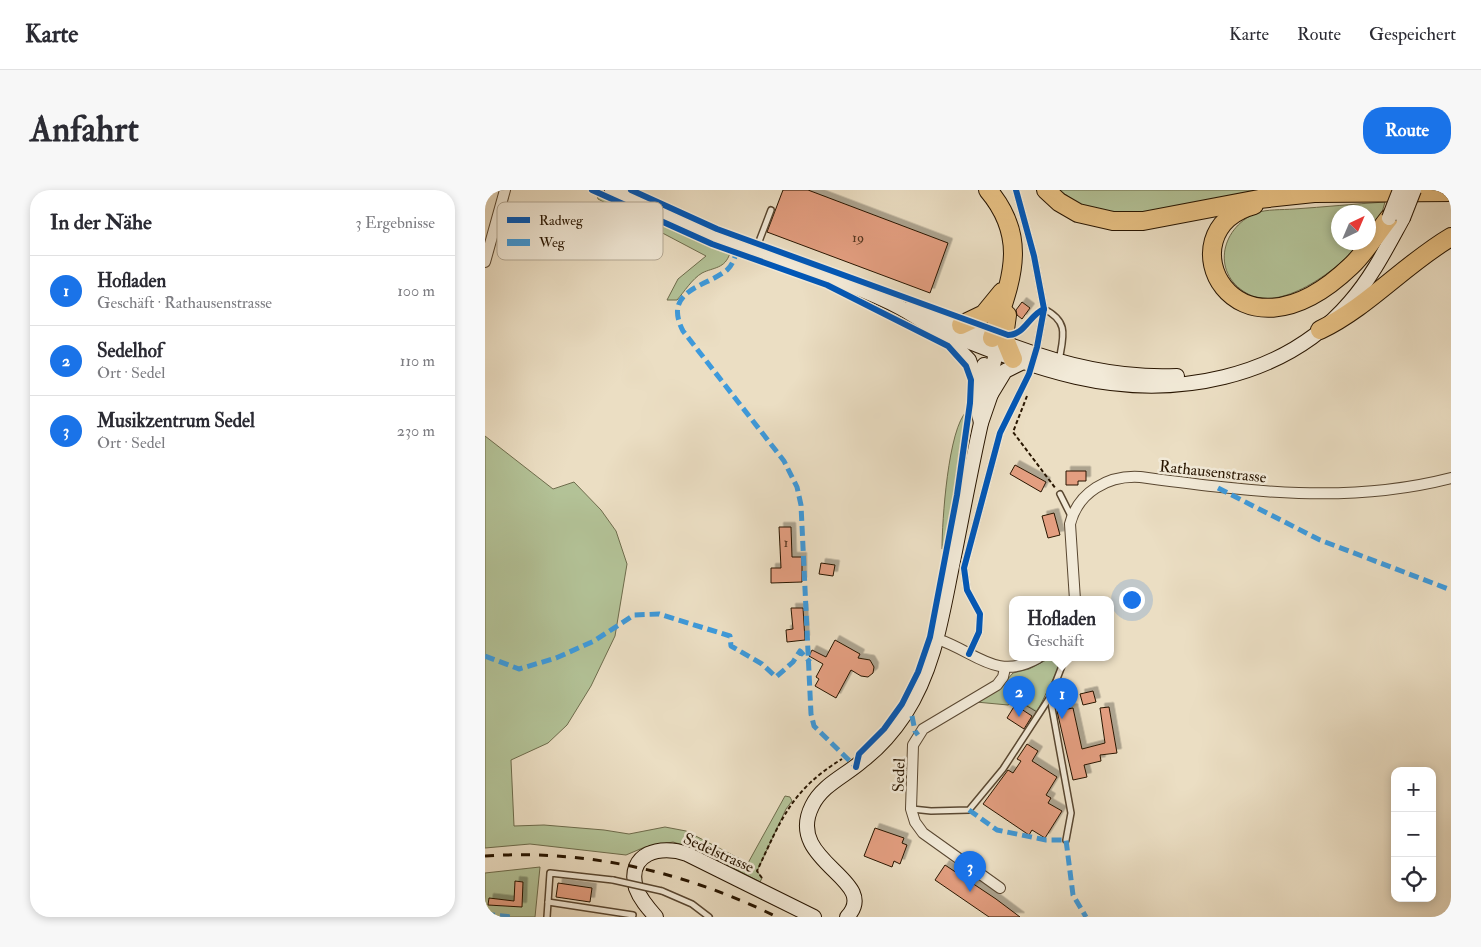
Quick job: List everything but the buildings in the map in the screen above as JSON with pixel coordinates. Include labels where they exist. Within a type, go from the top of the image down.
[{"type":"highway","points":[[988,190],[999,206],[1009,231],[1013,267],[1007,354]]},
{"type":"highway","points":[[1046,190],[1059,202],[1078,213],[1113,221],[1143,221],[1285,196],[1314,193],[1451,192]]},
{"type":"highway","points":[[1329,194],[1316,198],[1262,204],[1241,210],[1226,221],[1217,235],[1212,259],[1216,276],[1226,292],[1239,302],[1258,308],[1283,306],[1301,300],[1327,286],[1351,266],[1396,218]]},
{"type":"highway","points":[[1320,330],[1341,319],[1420,258],[1451,237]]},
{"type":"highway","points":[[961,325],[975,320],[990,309],[1011,280]]},
{"type":"main road","points":[[612,190],[638,202]]},
{"type":"main road","points":[[663,213],[755,252],[846,284],[901,308],[940,330],[1007,354],[1065,374],[1109,383],[1153,386],[1193,384],[1255,367],[1290,351],[1320,330],[1345,308],[1366,281],[1396,218],[1400,190]]},
{"type":"main road","points":[[901,308],[930,313],[961,325],[1007,354],[1059,361],[1113,373],[1160,377],[1215,370],[1271,351],[1312,325],[1346,293],[1372,257],[1414,190]]},
{"type":"main road","points":[[940,330],[969,360],[985,392]]},
{"type":"main road","points":[[847,917],[855,904],[853,892],[846,882],[821,860],[814,851],[807,830],[809,810],[822,791],[868,757],[895,728],[921,686],[937,639],[981,423],[977,404],[1007,354]]},
{"type":"main road","points":[[985,392],[1005,371],[1007,354]]},
{"type":"main road","name":"Sedelstrasse","points":[[656,917],[639,894],[635,882],[635,872],[639,863],[646,855],[666,849],[687,854],[814,917]]},
{"type":"street","points":[[485,262],[497,219]]},
{"type":"street","name":"Rathausenstrasse","points":[[1071,517],[1096,486],[1109,480],[1126,476],[1293,494],[1356,494],[1420,486],[1451,478]]},
{"type":"street","points":[[1071,517],[1069,524],[1075,596]]},
{"type":"street","points":[[937,639],[1005,668],[1019,666],[1031,661]]},
{"type":"street","name":"Sedel","points":[[1000,888],[923,833],[915,822],[911,809],[913,745],[917,736],[923,730],[997,685],[1003,677],[1005,668]]},
{"type":"lane","points":[[1016,190],[1034,256],[1044,309],[1037,347]]},
{"type":"lane","points":[[755,252],[771,210]]},
{"type":"lane","points":[[1044,309],[1054,314],[1063,326],[1064,336],[1059,361]]},
{"type":"lane","points":[[969,654],[979,632],[980,614],[967,590],[964,568],[1000,433],[1007,354]]},
{"type":"lane","points":[[1060,494],[1071,517]]},
{"type":"lane","points":[[911,809],[931,811],[969,810],[1003,769],[1050,697],[1064,661]]},
{"type":"lane","points":[[1050,697],[1071,813],[1066,840]]},
{"type":"lane","points":[[547,917],[550,873],[613,880],[662,891],[692,904],[709,917]]},
{"type":"lane","points":[[548,902],[633,914]]},
{"type":"path","points":[[1007,354],[1028,394],[1013,432],[1060,494]]},
{"type":"path","points":[[765,882],[757,871],[786,809],[799,793],[829,767],[842,759]]},
{"type":"green space","points":[[1059,190],[1304,190],[1172,210],[1119,214],[1082,206]]},
{"type":"green space","points":[[597,195],[613,202],[604,202],[598,199]]},
{"type":"green space","points":[[1385,202],[1381,216],[1376,222],[1376,205],[1345,205]]},
{"type":"green space","points":[[1331,206],[1331,250],[1354,250],[1325,275],[1294,292],[1279,297],[1264,298],[1250,295],[1238,287],[1229,276],[1225,265],[1228,241],[1234,230],[1244,220],[1256,213],[1270,210]]},
{"type":"green space","points":[[663,224],[730,253],[722,265],[698,276],[677,300],[667,300],[678,279],[706,256],[663,233]]},
{"type":"green space","points":[[967,411],[945,549],[942,549],[947,476],[955,436],[960,421]]},
{"type":"green space","points":[[485,436],[553,489],[574,482],[601,510],[616,531],[627,564],[615,636],[591,686],[567,725],[548,743],[511,760],[514,826],[544,825],[629,834],[665,827],[686,831],[748,863],[785,796],[790,797],[792,801],[786,809],[757,871],[762,878],[760,882],[697,849],[673,842],[645,847],[626,855],[530,844],[485,848]]},
{"type":"green space","points":[[1044,661],[1061,661],[1037,712],[1017,700],[1008,705],[976,702],[1005,682],[1013,673],[1029,669]]},
{"type":"green space","points":[[540,867],[535,917],[485,917],[485,873]]},
{"type":"railway","points":[[485,856],[561,856],[635,867],[672,876],[707,888],[743,901],[777,917]]},
{"type":"marked path","points":[[738,249],[727,270],[689,291],[682,298],[678,307],[678,317],[683,331],[784,461],[797,487],[801,505],[811,714],[814,726],[856,767]]},
{"type":"marked path","points":[[1218,488],[1320,540],[1451,590]]},
{"type":"marked path","points":[[485,656],[519,669],[556,658],[594,641],[634,615],[659,614],[730,636],[731,646],[762,664],[776,677],[793,662],[800,651],[810,662]]},
{"type":"marked path","points":[[912,716],[915,731],[918,735]]},
{"type":"marked path","points":[[969,810],[997,830],[1046,840],[1066,840],[1073,895],[1086,917]]},
{"type":"marked path","points":[[485,914],[511,917]]},
{"type":"cycle path","points":[[592,190],[619,202]]},
{"type":"cycle path","points":[[631,190],[657,202]]},
{"type":"cycle path","points":[[969,654],[979,632],[980,614],[967,590],[964,568],[1000,433],[1029,374],[1037,347],[1044,309],[1034,256],[1016,190]]},
{"type":"cycle path","points":[[663,205],[717,229],[1008,335],[1019,332],[1034,316],[1044,309]]},
{"type":"cycle path","points":[[663,222],[712,244],[827,285],[948,346],[966,366],[971,380],[970,403],[957,495],[930,637],[918,672],[902,704],[884,729],[859,754],[856,767]]},
{"type":"place","name":"Sedelhof","points":[[1019,717]]},
{"type":"place","name":"Hofladen","points":[[1062,719]]},
{"type":"place","name":"Musikzentrum Sedel","points":[[970,892]]}]
